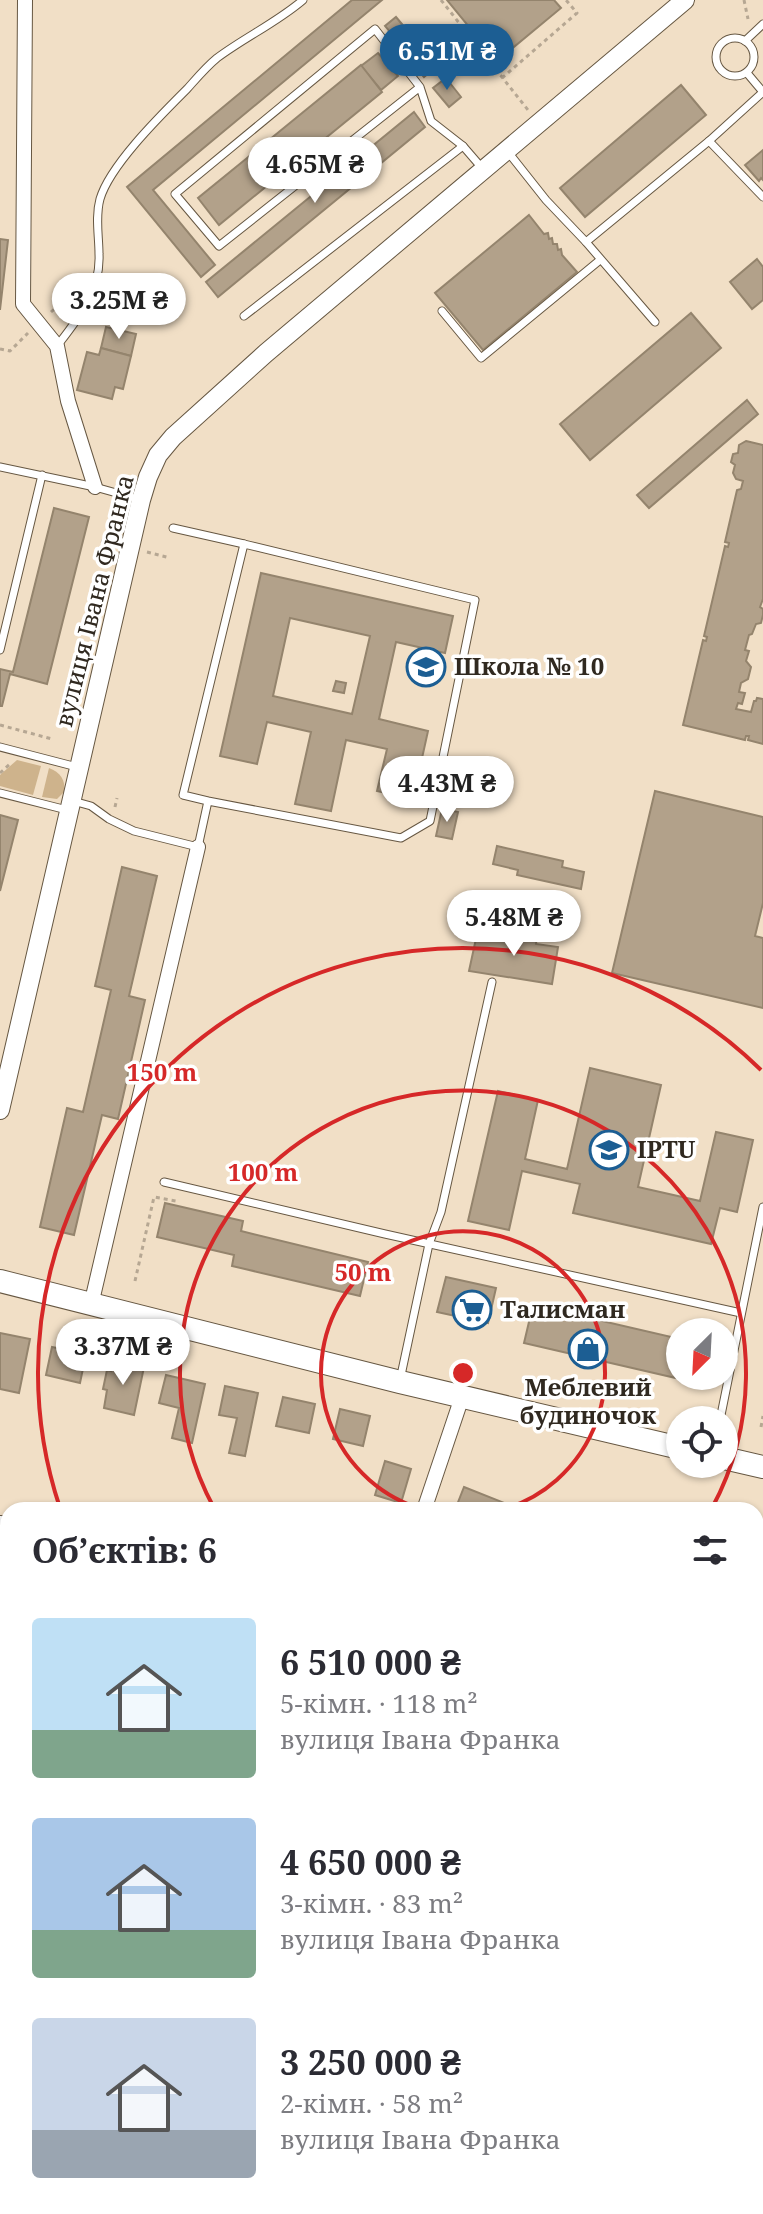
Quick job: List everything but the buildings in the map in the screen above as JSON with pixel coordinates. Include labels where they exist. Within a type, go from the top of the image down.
[{"type":"main road","points":[[0,1281],[400,1382],[666,1445]]},
{"type":"main road","points":[[738,1461],[763,1467]]},
{"type":"street","points":[[25,0],[23,304],[57,346],[68,401],[95,487]]},
{"type":"street","name":"вулиця Івана Франка","points":[[1,1103],[141,500],[158,455],[173,437],[266,353],[685,0]]},
{"type":"street","points":[[91,1305],[198,847]]},
{"type":"street","points":[[427,1502],[462,1397]]},
{"type":"lane","points":[[57,346],[84,310],[93,290],[99,268],[100,200],[110,176],[215,60],[303,0]]},
{"type":"lane","points":[[748,38],[755,56],[753,65],[747,73],[739,76],[727,74],[716,60],[718,49],[726,40],[748,38],[763,24]]},
{"type":"lane","points":[[420,87],[219,246],[175,194],[375,29],[420,87],[431,121],[463,146],[483,169]]},
{"type":"lane","points":[[586,242],[709,141],[763,92],[747,73]]},
{"type":"lane","points":[[709,141],[763,197]]},
{"type":"lane","points":[[244,316],[463,146]]},
{"type":"lane","points":[[506,150],[546,200],[655,322]]},
{"type":"lane","points":[[442,311],[481,358],[600,260]]},
{"type":"lane","points":[[0,467],[141,500]]},
{"type":"lane","points":[[0,650],[42,475]]},
{"type":"lane","points":[[173,528],[244,544],[475,600],[430,821],[401,838],[183,795],[244,544]]},
{"type":"lane","points":[[0,747],[79,768]]},
{"type":"lane","points":[[0,793],[70,806],[91,806],[134,831],[198,847],[208,801]]},
{"type":"lane","points":[[400,1382],[429,1244],[441,1212],[492,982]]},
{"type":"lane","points":[[164,1182],[741,1313]]},
{"type":"lane","points":[[723,1406],[763,1207]]},
{"type":"path","points":[[441,0],[538,122]]},
{"type":"path","points":[[501,78],[577,13],[566,0]]},
{"type":"path","points":[[744,0],[748,38]]},
{"type":"path","points":[[0,349],[10,351],[99,268]]},
{"type":"path","points":[[101,541],[116,545]]},
{"type":"path","points":[[139,550],[170,558]]},
{"type":"path","points":[[0,725],[52,739]]},
{"type":"path","points":[[0,773],[15,759]]},
{"type":"path","points":[[135,1281],[154,1197],[176,1201],[180,1186]]},
{"type":"path","points":[[761,1427],[763,1416]]},
{"type":"shaded area","points":[[17,760],[41,766],[33,795],[0,786],[0,775]]},
{"type":"shaded area","points":[[49,768],[63,780],[64,792],[57,799],[42,797]]},
{"type":"place","name":"Школа № 10","points":[[426,667]]},
{"type":"place","name":"IPTU","points":[[609,1150]]},
{"type":"place","name":"Талисман","points":[[472,1310]]},
{"type":"place","name":"Меблевий будиночок","points":[[588,1349]]}]
